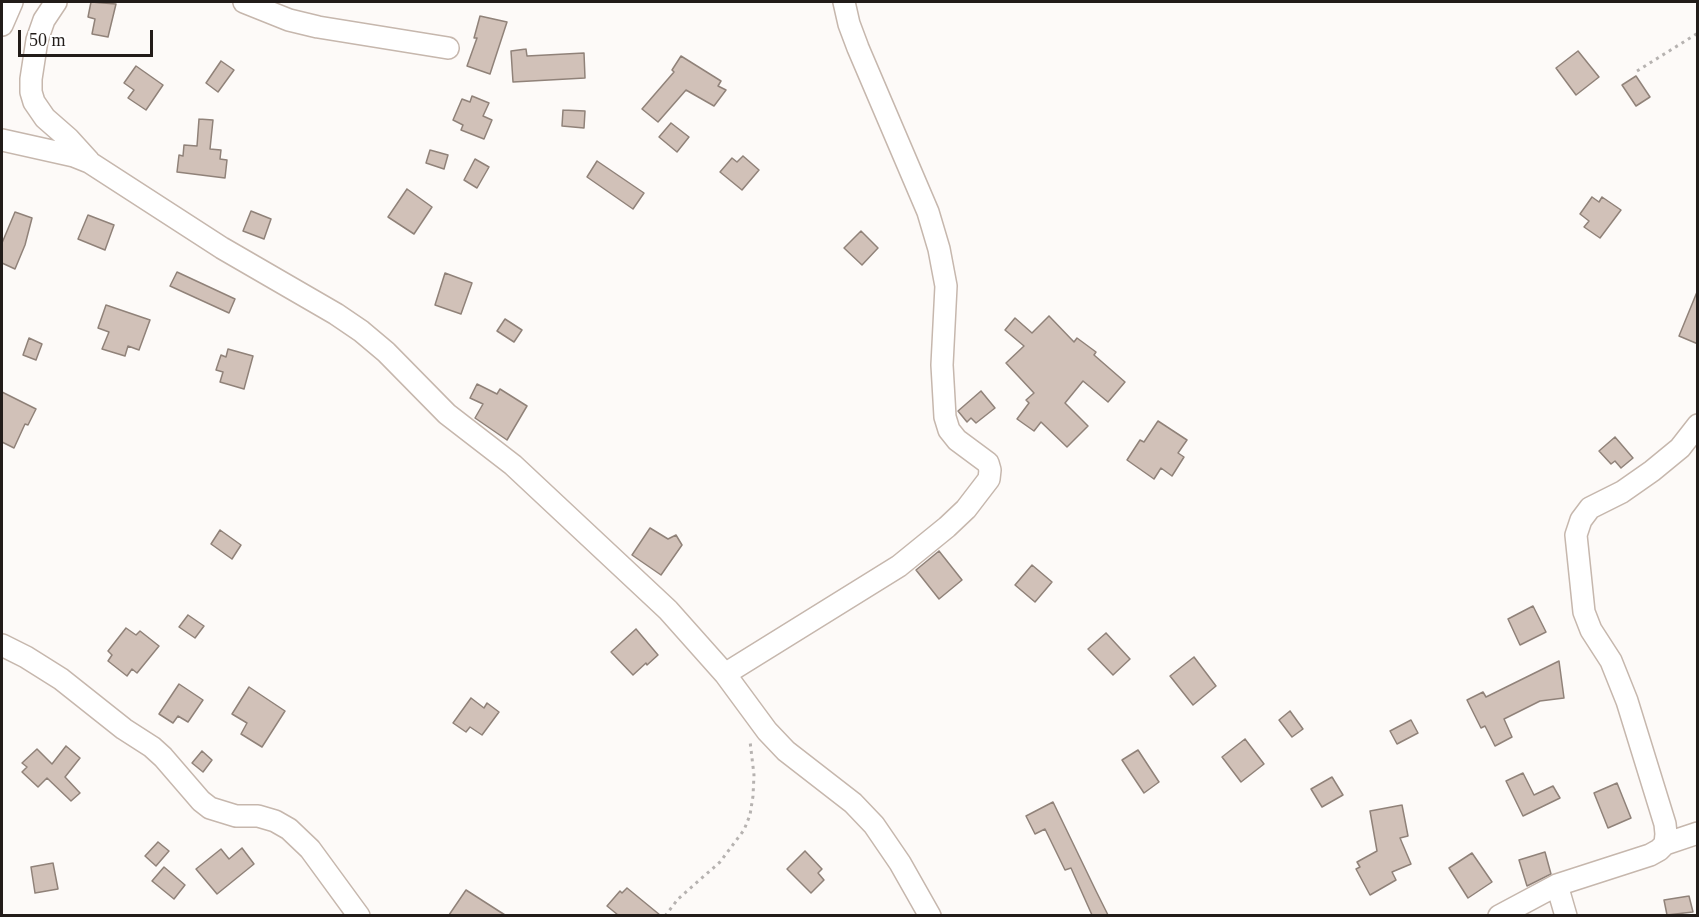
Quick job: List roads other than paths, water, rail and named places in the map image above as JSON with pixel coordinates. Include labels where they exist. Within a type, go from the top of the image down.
[{"type":"street","points":[[2,25],[12,2]]},
{"type":"street","points":[[56,2],[44,20],[37,40],[31,92],[34,102],[45,118],[69,139],[89,162]]},
{"type":"street","points":[[244,2],[289,20],[318,27],[448,48]]},
{"type":"street","points":[[725,674],[907,560],[947,528],[966,509],[989,479],[988,463],[957,440],[949,430],[945,417],[942,365],[946,286],[939,249],[928,212],[858,48],[844,2]]},
{"type":"street","points":[[2,140],[64,153],[89,162],[222,248],[361,331],[386,352],[447,414],[513,465],[668,610],[725,674],[767,730],[786,751],[853,803],[874,825],[900,863],[930,915]]},
{"type":"street","points":[[1665,844],[1665,824],[1627,701],[1611,661],[1584,612],[1576,535],[1581,520],[1590,508],[1622,492],[1652,471],[1680,448],[1698,425]]},
{"type":"street","points":[[2,645],[61,679],[124,729],[152,747],[210,808],[236,816],[258,816],[290,829],[310,849],[359,915]]},
{"type":"street","points":[[1499,915],[1557,885],[1650,855],[1665,844],[1698,833]]},
{"type":"street","points":[[1557,885],[1566,915]]}]
